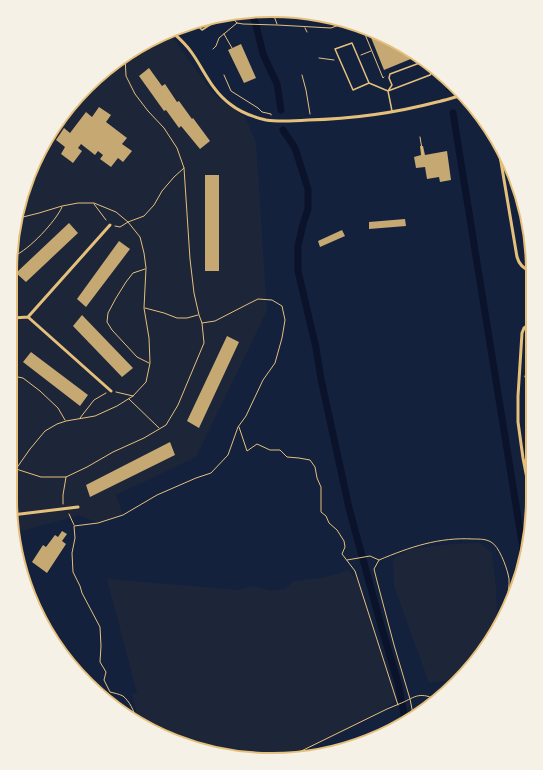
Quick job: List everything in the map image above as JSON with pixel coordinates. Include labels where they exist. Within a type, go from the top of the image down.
[{"type":"street","points":[[176,35],[188,48],[215,89],[228,103],[250,115],[270,120],[285,121],[352,117],[392,112],[456,97]]},
{"type":"street","points":[[501,161],[518,262],[526,269]]},
{"type":"street","points":[[17,318],[28,317],[110,225]]},
{"type":"street","points":[[28,317],[111,390]]},
{"type":"street","points":[[526,327],[522,333],[518,396],[518,422],[526,473]]},
{"type":"street","points":[[18,514],[78,507]]},
{"type":"lane","points":[[200,28],[202,30],[210,25]]},
{"type":"lane","points":[[370,84],[352,43],[335,49],[353,90],[370,84],[388,91],[431,74]]},
{"type":"lane","points":[[392,112],[388,91],[392,85],[390,74],[418,64]]},
{"type":"path","points":[[274,17],[277,25]]},
{"type":"path","points":[[234,20],[237,23],[250,25],[331,28],[337,26]]},
{"type":"path","points":[[213,49],[219,38],[237,23]]},
{"type":"path","points":[[305,27],[308,32]]},
{"type":"path","points":[[224,34],[232,48]]},
{"type":"path","points":[[365,35],[383,78],[390,74]]},
{"type":"path","points":[[358,56],[371,50]]},
{"type":"path","points":[[319,58],[340,60]]},
{"type":"path","points":[[17,469],[41,477],[66,477],[113,452],[144,438],[166,424],[178,405],[204,343],[202,323],[194,293],[190,259],[184,168],[177,148],[164,128],[135,94],[126,76],[125,64]]},
{"type":"path","points":[[224,75],[231,91],[262,112],[271,114],[270,120]]},
{"type":"path","points":[[302,75],[311,120]]},
{"type":"path","points":[[420,137],[423,155]]},
{"type":"path","points":[[94,203],[110,225],[120,227],[128,222],[144,216],[154,205],[162,191],[184,168]]},
{"type":"path","points":[[17,468],[45,431],[66,421],[95,416],[117,406],[133,396],[146,382],[150,363],[149,338],[144,308],[146,268],[144,253],[140,237],[128,222],[116,212],[94,203],[78,203],[62,206],[23,217]]},
{"type":"path","points":[[18,254],[30,246],[52,223],[62,206]]},
{"type":"path","points":[[146,268],[133,273],[126,282],[108,313],[107,322],[112,330],[137,357],[150,363]]},
{"type":"path","points":[[74,526],[98,523],[123,515],[157,495],[211,473],[228,455],[238,427],[246,416],[263,380],[275,363],[285,320],[282,306],[272,300],[258,300],[215,321],[202,323]]},
{"type":"path","points":[[144,308],[177,318],[187,318],[199,315]]},
{"type":"path","points":[[17,377],[23,378],[40,391],[58,408],[66,421]]},
{"type":"path","points":[[80,419],[94,400],[111,390],[133,396]]},
{"type":"path","points":[[129,399],[160,428]]},
{"type":"path","points":[[238,427],[239,426],[247,450],[257,444],[270,450],[280,450],[287,457],[310,460],[315,467],[317,478],[321,486],[321,512],[326,516],[329,523],[337,530],[344,541],[345,547],[342,554],[355,571],[398,705]]},
{"type":"path","points":[[66,477],[63,495],[65,509],[74,526],[75,538],[72,553],[73,572],[100,627],[100,662],[106,672],[104,680],[110,692],[122,696],[131,706],[134,712]]},
{"type":"path","points":[[412,711],[374,569],[378,560],[408,548],[450,538],[484,539],[492,542],[498,547],[508,574],[509,589]]},
{"type":"path","points":[[347,560],[370,556],[378,560]]},
{"type":"path","points":[[300,751],[415,696],[428,695],[431,696]]},
{"type":"shaded area","points":[[171,37],[214,95],[245,117],[256,143],[267,311],[196,457],[116,495],[123,515],[98,523],[79,515],[19,532],[17,498],[17,272],[19,238],[22,222],[36,174],[43,159],[60,130],[80,104],[104,80],[130,60]]},
{"type":"shaded area","points":[[480,543],[492,553],[498,615],[483,640],[463,666],[449,680],[429,683],[394,586],[393,559],[410,549],[453,544]]},
{"type":"shaded area","points":[[348,570],[360,584],[376,639],[397,700],[376,715],[303,751],[272,753],[238,751],[206,744],[174,734],[137,715],[132,694],[137,693],[107,579],[239,590],[253,586],[271,591],[285,589],[294,581],[315,579]]},
{"type":"building","points":[[371,37],[411,59],[384,70]]},
{"type":"building","points":[[241,44],[256,78],[244,83],[228,50]]},
{"type":"building","points":[[149,68],[162,86],[165,84],[177,102],[179,101],[210,141],[200,149],[181,126],[179,128],[166,110],[164,111],[139,76]]},
{"type":"building","points":[[99,107],[111,115],[106,122],[127,138],[122,144],[132,151],[123,162],[118,158],[111,167],[100,159],[103,155],[98,151],[95,155],[81,144],[78,148],[82,151],[73,163],[61,154],[65,147],[56,140],[64,128],[70,133],[86,112],[92,117]]},
{"type":"building","points":[[420,146],[423,146],[425,155],[447,151],[451,180],[440,182],[439,177],[427,179],[425,167],[416,168],[414,157],[421,155]]},
{"type":"building","points":[[205,175],[219,175],[219,271],[205,271]]},
{"type":"building","points":[[405,219],[406,226],[369,229],[369,222]]},
{"type":"building","points":[[69,223],[78,233],[26,282],[17,274],[17,272]]},
{"type":"building","points":[[342,230],[345,236],[320,247],[318,241]]},
{"type":"building","points":[[119,241],[130,249],[86,307],[77,299]]},
{"type":"building","points":[[82,315],[133,368],[122,377],[73,326]]},
{"type":"building","points":[[227,336],[239,342],[199,428],[187,421]]},
{"type":"building","points":[[31,352],[88,395],[80,406],[23,362]]},
{"type":"building","points":[[170,442],[175,455],[90,497],[86,485]]},
{"type":"building","points":[[62,531],[67,534],[62,541],[66,544],[47,573],[32,562],[43,545],[46,547],[55,535],[58,537]]},
{"type":"waterway","points":[[254,18],[263,54],[277,84],[281,110]]},
{"type":"waterway","points":[[453,113],[522,543]]},
{"type":"waterway","points":[[283,130],[295,148],[308,189],[308,209],[298,246],[298,271],[316,348],[321,379],[349,508],[398,683],[404,716]]}]
